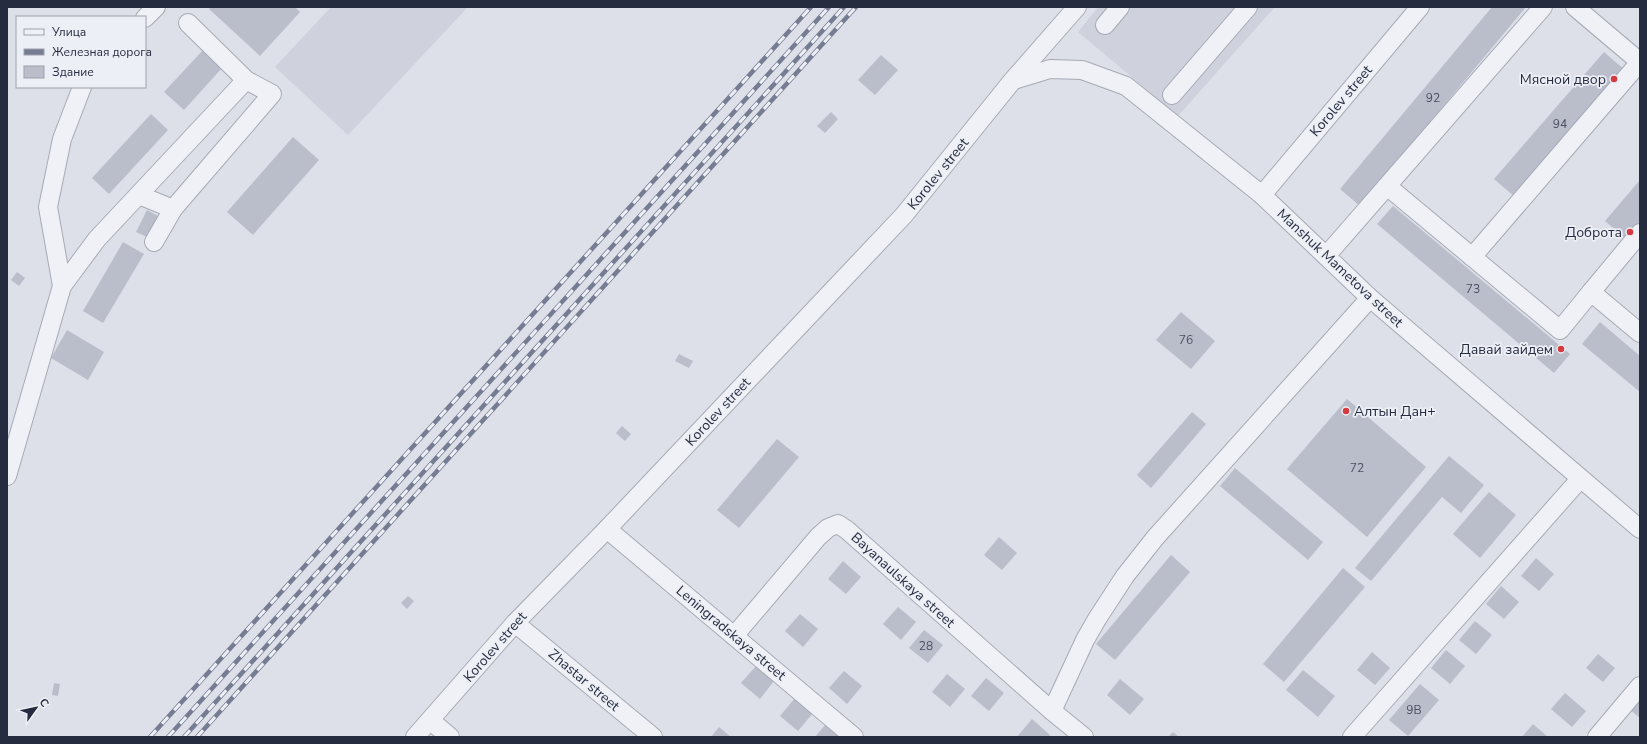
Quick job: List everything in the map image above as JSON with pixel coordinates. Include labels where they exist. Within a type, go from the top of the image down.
[{"type":"street","points":[[146,17],[156,7]]},
{"type":"street","name":"Korolev street","points":[[415,737],[431,721],[515,622],[607,529],[904,215],[1013,80],[1077,7]]},
{"type":"street","points":[[1105,25],[1120,7]]},
{"type":"street","points":[[1172,95],[1248,7]]},
{"type":"street","name":"Korolev street","points":[[1262,195],[1420,7]]},
{"type":"street","points":[[1326,256],[1543,7]]},
{"type":"street","points":[[1472,257],[1640,62],[1575,7]]},
{"type":"street","points":[[154,242],[173,209],[272,94],[246,80],[188,23]]},
{"type":"street","name":"Manshuk Mametova street","points":[[1013,80],[1050,69],[1082,70],[1126,86],[1262,195],[1370,298],[1640,529]]},
{"type":"street","points":[[7,476],[62,286],[97,239],[246,80]]},
{"type":"street","points":[[62,286],[48,207],[62,139],[82,88]]},
{"type":"street","points":[[1387,186],[1560,330],[1640,233]]},
{"type":"street","points":[[139,195],[173,209]]},
{"type":"street","points":[[1591,292],[1639,331]]},
{"type":"street","points":[[1052,712],[1085,640],[1125,576],[1155,538],[1370,298]]},
{"type":"street","points":[[1352,737],[1580,479]]},
{"type":"street","name":"Bayanaulskaya street","points":[[734,636],[818,537],[828,528],[838,524],[847,530],[1052,712],[1065,731],[1084,737]]},
{"type":"street","name":"Leningradskaya street","points":[[607,529],[854,737]]},
{"type":"street","name":"Zhastar street","points":[[515,622],[653,737]]},
{"type":"street","points":[[1596,737],[1640,686]]},
{"type":"street","points":[[431,721],[450,737]]},
{"type":"shaded area","points":[[331,7],[468,7],[348,135],[275,67]]},
{"type":"shaded area","points":[[1098,7],[1275,7],[1178,116],[1078,32]]},
{"type":"building","points":[[211,7],[295,7],[300,12],[260,56],[209,9]]},
{"type":"building","points":[[1492,7],[1526,7],[1360,206],[1340,189]]},
{"type":"building","points":[[203,50],[222,68],[184,110],[164,92]]},
{"type":"building","points":[[1604,52],[1625,70],[1515,197],[1494,179]]},
{"type":"building","points":[[881,55],[898,70],[875,95],[858,80]]},
{"type":"building","points":[[831,112],[838,119],[825,133],[817,126]]},
{"type":"building","points":[[151,114],[168,130],[109,194],[92,178]]},
{"type":"building","points":[[293,137],[319,160],[253,235],[227,212]]},
{"type":"building","points":[[1640,180],[1640,221],[1625,238],[1605,221]]},
{"type":"building","points":[[1393,206],[1570,354],[1554,373],[1377,224]]},
{"type":"building","points":[[147,210],[160,217],[149,238],[136,232]]},
{"type":"building","points":[[123,242],[144,254],[103,323],[83,311]]},
{"type":"building","points":[[17,272],[25,278],[19,286],[11,280]]},
{"type":"building","points":[[1181,312],[1215,341],[1191,369],[1156,340]]},
{"type":"building","points":[[1600,322],[1640,356],[1640,392],[1582,344]]},
{"type":"building","points":[[67,330],[104,352],[88,380],[51,358]]},
{"type":"building","points":[[679,354],[693,361],[689,368],[675,361]]},
{"type":"building","points":[[1347,399],[1426,467],[1367,537],[1287,469]]},
{"type":"building","points":[[1192,412],[1206,424],[1151,488],[1137,475]]},
{"type":"building","points":[[622,426],[631,434],[625,441],[616,433]]},
{"type":"building","points":[[777,439],[799,457],[739,528],[717,510]]},
{"type":"building","points":[[1449,456],[1484,485],[1461,513],[1442,497],[1371,581],[1355,568]]},
{"type":"building","points":[[1235,468],[1323,542],[1308,560],[1220,486]]},
{"type":"building","points":[[1489,492],[1516,515],[1480,558],[1453,534]]},
{"type":"building","points":[[999,537],[1017,553],[1002,570],[984,555]]},
{"type":"building","points":[[1171,555],[1190,572],[1115,660],[1096,644]]},
{"type":"building","points":[[1536,558],[1554,574],[1539,591],[1521,576]]},
{"type":"building","points":[[843,561],[861,577],[846,594],[828,579]]},
{"type":"building","points":[[1343,568],[1365,587],[1284,682],[1263,664]]},
{"type":"building","points":[[1501,586],[1519,602],[1504,619],[1486,604]]},
{"type":"building","points":[[408,596],[414,601],[407,609],[401,603]]},
{"type":"building","points":[[898,607],[916,622],[901,640],[883,624]]},
{"type":"building","points":[[800,614],[818,629],[803,647],[785,631]]},
{"type":"building","points":[[1475,621],[1492,635],[1476,654],[1459,640]]},
{"type":"building","points":[[924,630],[943,645],[928,663],[909,648]]},
{"type":"building","points":[[1446,650],[1465,666],[1450,684],[1431,668]]},
{"type":"building","points":[[1372,652],[1390,668],[1375,685],[1357,670]]},
{"type":"building","points":[[1598,654],[1615,668],[1603,682],[1586,668]]},
{"type":"building","points":[[756,666],[774,681],[760,699],[741,683]]},
{"type":"building","points":[[1303,670],[1335,696],[1318,717],[1286,690]]},
{"type":"building","points":[[844,671],[862,686],[847,704],[829,688]]},
{"type":"building","points":[[947,674],[965,689],[950,707],[932,692]]},
{"type":"building","points":[[986,678],[1004,693],[989,711],[971,696]]},
{"type":"building","points":[[1120,679],[1144,699],[1130,715],[1107,695]]},
{"type":"building","points":[[54,683],[60,684],[58,696],[52,695]]},
{"type":"building","points":[[1420,684],[1439,700],[1408,736],[1389,720]]},
{"type":"building","points":[[1565,693],[1586,711],[1572,727],[1551,709]]},
{"type":"building","points":[[1640,696],[1640,718],[1629,709]]},
{"type":"building","points":[[795,698],[813,713],[798,731],[780,716]]},
{"type":"building","points":[[1032,719],[1050,735],[1048,737],[1017,737]]},
{"type":"building","points":[[1533,724],[1548,737],[1522,737]]},
{"type":"building","points":[[825,725],[839,737],[815,737]]},
{"type":"building","points":[[719,727],[731,737],[711,737]]},
{"type":"building","points":[[1173,732],[1179,737],[1168,737]]},
{"type":"railway","points":[[150,737],[811,7]]},
{"type":"railway","points":[[168,737],[829,7]]},
{"type":"railway","points":[[184,737],[844,7]]},
{"type":"railway","points":[[197,737],[856,7]]},
{"type":"place","name":"Мясной двор","points":[[1614,79]]},
{"type":"place","name":"Доброта","points":[[1630,232]]},
{"type":"place","name":"Давай зайдем","points":[[1561,349]]},
{"type":"place","name":"Алтын Дан+","points":[[1346,411]]}]
